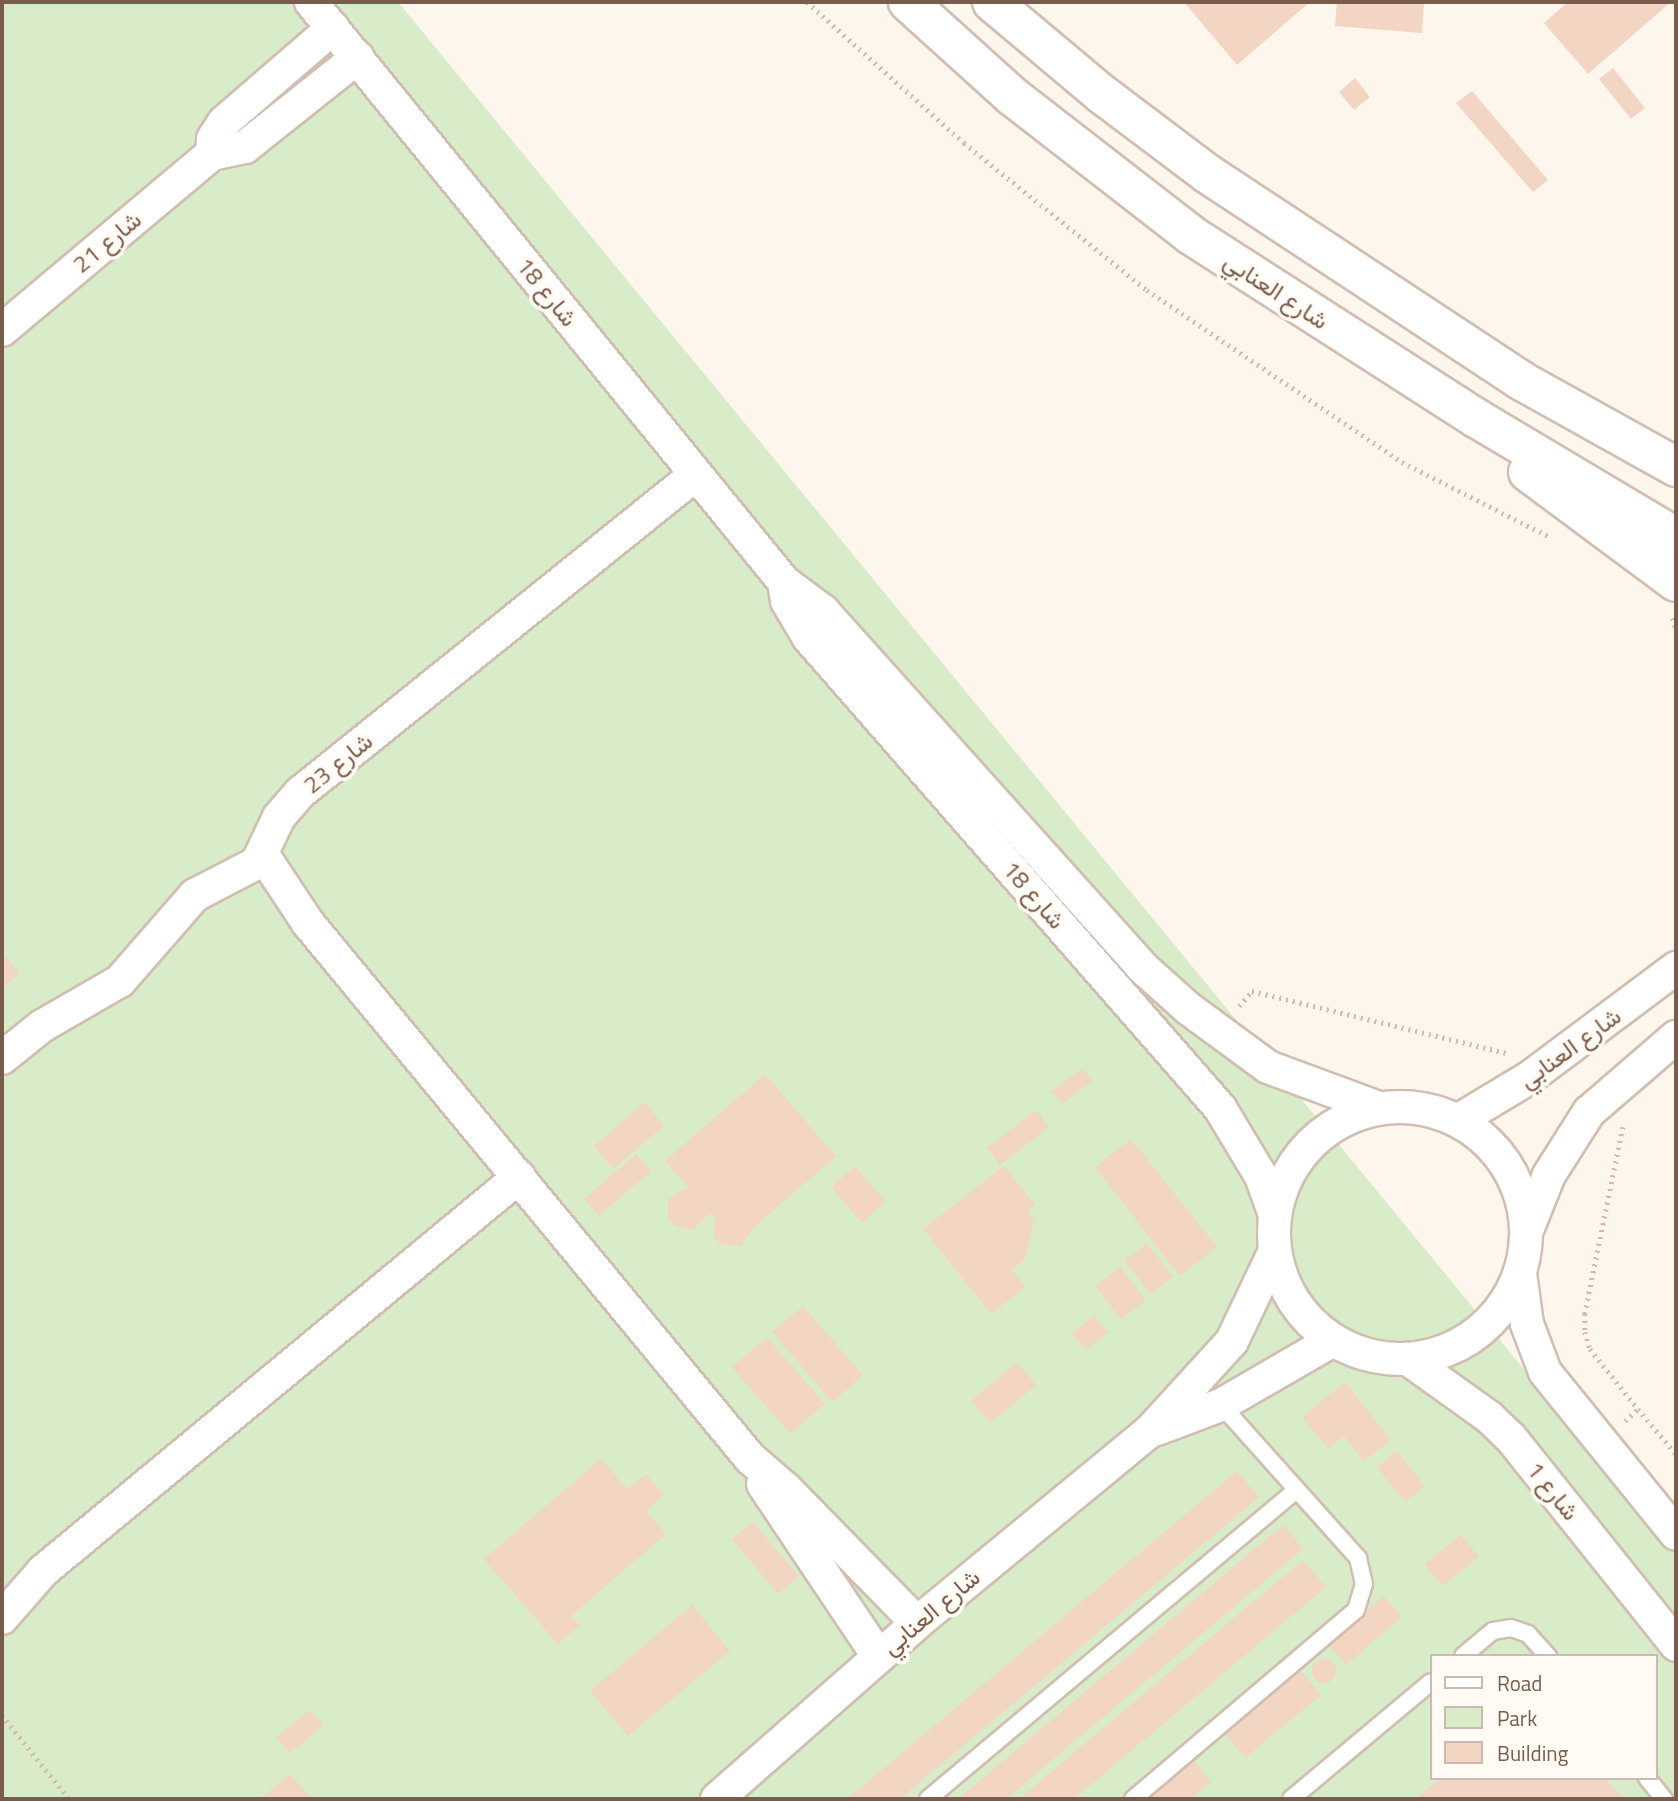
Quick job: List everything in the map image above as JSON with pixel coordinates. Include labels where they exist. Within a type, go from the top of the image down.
[{"type":"street","name":"شارع 18","points":[[311,2],[784,582],[823,611],[1103,926],[1189,1009],[1268,1067],[1379,1108]]},
{"type":"street","name":"شارع العنابي","points":[[908,2],[1022,104],[1191,235],[1476,418],[1676,537]]},
{"type":"street","points":[[992,2],[1103,95],[1208,174],[1520,380],[1676,467]]},
{"type":"street","name":"شارع 21","points":[[212,154],[213,139],[224,122],[333,28]]},
{"type":"street","name":"شارع 21","points":[[2,330],[212,154],[245,148],[358,57]]},
{"type":"street","points":[[1476,418],[1547,488],[1673,594]]},
{"type":"street","name":"شارع 23","points":[[264,855],[279,817],[301,792],[695,475]]},
{"type":"street","name":"شارع 18","points":[[784,582],[787,601],[809,639],[1220,1108],[1261,1175],[1275,1215]]},
{"type":"street","points":[[2,1058],[41,1026],[107,991],[195,895],[222,877],[247,868],[264,855],[308,923],[750,1458],[786,1489],[917,1623]]},
{"type":"street","name":"شارع العنابي","points":[[1459,1120],[1530,1078],[1676,968]]},
{"type":"street","points":[[1676,1037],[1589,1112],[1549,1175],[1527,1231],[1520,1273],[1527,1324],[1545,1372],[1676,1534]]},
{"type":"street","points":[[1520,1273],[1503,1306],[1477,1333],[1444,1351],[1408,1359],[1357,1352],[1334,1340],[1294,1303],[1275,1251],[1275,1215],[1287,1178],[1310,1145],[1341,1121],[1379,1108],[1420,1108],[1459,1120],[1487,1140],[1508,1166],[1522,1198],[1527,1231]]},
{"type":"street","points":[[2,1618],[43,1571],[519,1177]]},
{"type":"street","name":"شارع العنابي","points":[[728,1796],[878,1656],[1149,1432],[1232,1341],[1275,1251]]},
{"type":"street","name":"شارع العنابي","points":[[1149,1432],[1221,1405],[1334,1340]]},
{"type":"street","name":"شارع 1","points":[[1408,1359],[1489,1417],[1511,1438],[1676,1645]]},
{"type":"street","points":[[750,1458],[773,1503],[878,1656]]},
{"type":"lane","points":[[1133,1799],[1356,1610],[1364,1584],[1358,1558],[1221,1405]]},
{"type":"lane","points":[[928,1799],[1296,1490]]},
{"type":"lane","points":[[1465,1654],[1493,1631],[1511,1628],[1528,1634],[1546,1654]]},
{"type":"lane","points":[[1291,1799],[1430,1683]]},
{"type":"lane","points":[[1649,1780],[1664,1799]]},
{"type":"path","points":[[807,2],[964,143],[1147,290],[1402,463],[1555,540]]},
{"type":"path","points":[[1673,594],[1676,632]]},
{"type":"path","points":[[2,1715],[69,1799]]},
{"type":"green space","points":[[2,2],[398,2],[1676,1554],[1676,1799],[2,1799]]},
{"type":"building","points":[[1184,2],[1310,2],[1237,65]]},
{"type":"building","points":[[1337,2],[1424,2],[1422,33],[1335,26]]},
{"type":"building","points":[[1568,2],[1671,2],[1588,74],[1544,23]]},
{"type":"building","points":[[1613,68],[1645,108],[1631,119],[1599,79]]},
{"type":"building","points":[[1355,78],[1370,97],[1354,110],[1339,92]]},
{"type":"building","points":[[1472,91],[1548,180],[1533,192],[1456,103]]},
{"type":"building","points":[[2,952],[19,973],[2,988]]},
{"type":"building","points":[[1083,1068],[1092,1081],[1062,1104],[1052,1091]]},
{"type":"building","points":[[765,1074],[836,1156],[752,1229],[741,1246],[721,1244],[714,1237],[715,1218],[710,1213],[693,1230],[674,1226],[668,1218],[668,1199],[688,1187],[665,1161]]},
{"type":"building","points":[[644,1102],[664,1126],[613,1169],[594,1146]]},
{"type":"building","points":[[1036,1110],[1049,1127],[1000,1165],[987,1148]]},
{"type":"building","points":[[1131,1139],[1217,1247],[1180,1276],[1095,1167]]},
{"type":"building","points":[[636,1154],[651,1171],[599,1216],[584,1199]]},
{"type":"building","points":[[855,1166],[886,1202],[862,1223],[831,1187]]},
{"type":"building","points":[[1004,1166],[1035,1205],[1027,1211],[1034,1220],[1025,1259],[1012,1270],[1025,1287],[991,1314],[923,1229]]},
{"type":"building","points":[[1147,1243],[1173,1276],[1151,1294],[1125,1261]]},
{"type":"building","points":[[1120,1267],[1146,1300],[1121,1319],[1095,1286]]},
{"type":"building","points":[[803,1306],[863,1375],[832,1402],[772,1332]]},
{"type":"building","points":[[1094,1315],[1108,1333],[1085,1350],[1072,1333]]},
{"type":"building","points":[[767,1337],[825,1404],[790,1434],[732,1367]]},
{"type":"building","points":[[1017,1362],[1036,1385],[991,1423],[971,1401]]},
{"type":"building","points":[[1345,1382],[1391,1440],[1364,1461],[1344,1436],[1328,1449],[1302,1417]]},
{"type":"building","points":[[1397,1451],[1425,1486],[1405,1502],[1377,1467]]},
{"type":"building","points":[[601,1459],[627,1489],[646,1474],[664,1495],[646,1511],[666,1534],[571,1616],[580,1625],[558,1644],[484,1559]]},
{"type":"building","points":[[1237,1471],[1259,1497],[900,1799],[847,1799]]},
{"type":"building","points":[[753,1522],[799,1576],[778,1594],[732,1539]]},
{"type":"building","points":[[1283,1525],[1303,1549],[1006,1799],[958,1799]]},
{"type":"building","points":[[1461,1535],[1479,1557],[1442,1586],[1425,1564]]},
{"type":"building","points":[[1303,1560],[1326,1587],[1074,1799],[1019,1799]]},
{"type":"building","points":[[1384,1596],[1402,1617],[1346,1665],[1328,1643]]},
{"type":"building","points":[[692,1605],[730,1651],[628,1736],[590,1691]]},
{"type":"building","points":[[1324,1659],[1335,1666],[1336,1671],[1329,1682],[1324,1683],[1313,1676],[1312,1671],[1319,1660]]},
{"type":"building","points":[[1299,1669],[1321,1695],[1245,1758],[1224,1732]]},
{"type":"building","points":[[310,1710],[323,1726],[290,1753],[276,1737]]},
{"type":"building","points":[[1190,1756],[1211,1782],[1191,1799],[1139,1799]]},
{"type":"building","points":[[290,1774],[312,1799],[260,1799]]},
{"type":"building","points":[[1438,1780],[1607,1780],[1624,1799],[1416,1799]]}]
